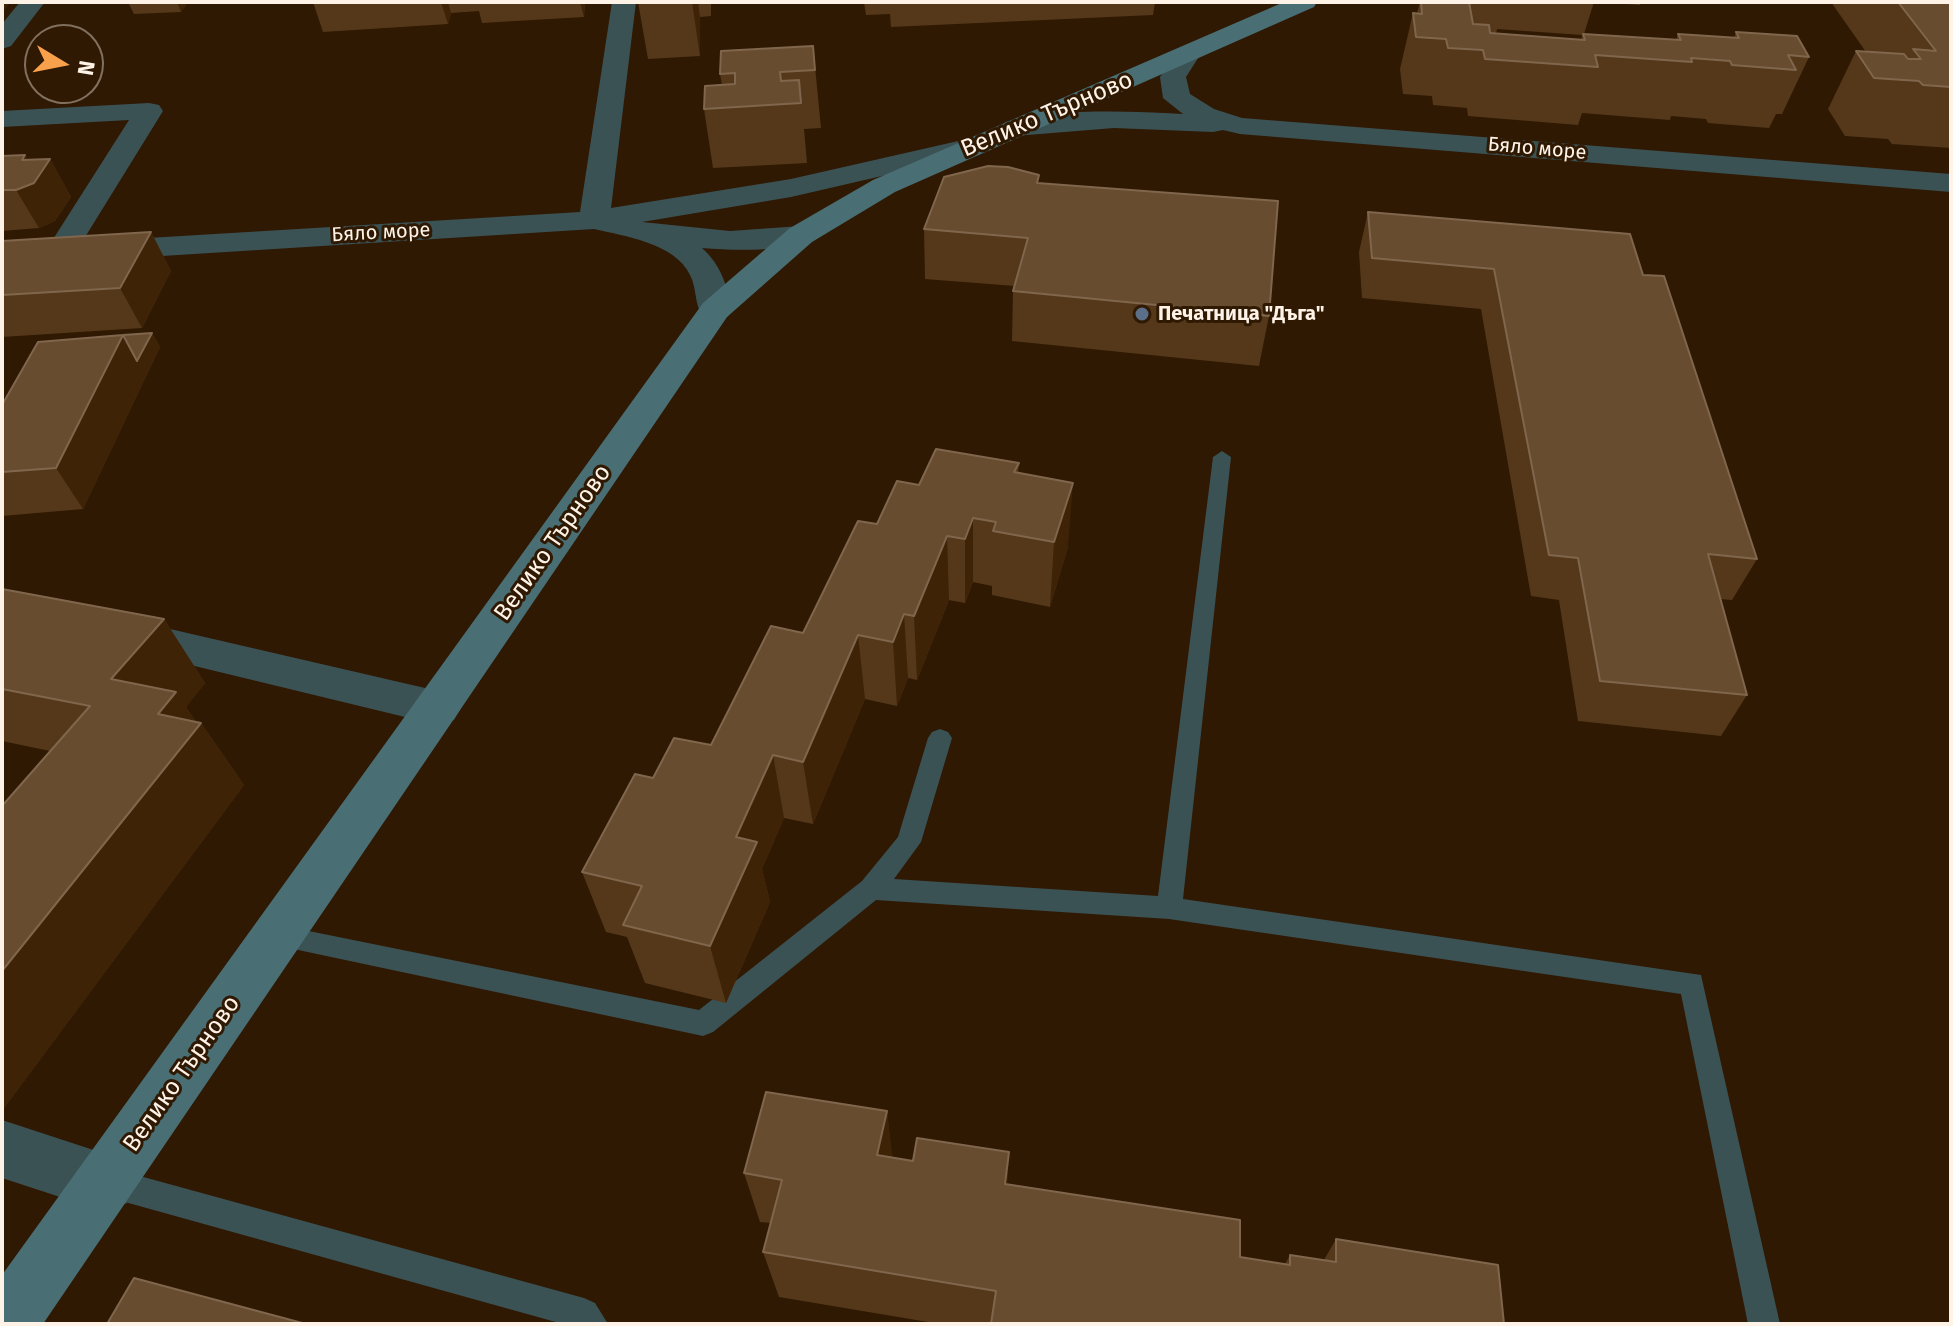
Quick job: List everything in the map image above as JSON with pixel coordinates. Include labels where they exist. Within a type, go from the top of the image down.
[{"type":"street","points":[[2,41],[33,2]]},
{"type":"street","points":[[624,2],[594,220],[702,205],[862,176],[967,148]]},
{"type":"street","name":"Велико Търново","points":[[5,1324],[715,310],[801,235],[884,186],[1305,2]]},
{"type":"street","name":"Бяло море","points":[[1187,55],[1173,77],[1177,98],[1204,115],[1240,126],[1951,183]]},
{"type":"street","points":[[1100,92],[1123,93],[1204,115]]},
{"type":"street","points":[[1100,92],[1108,104],[1127,113],[1155,119]]},
{"type":"street","points":[[2,119],[149,111],[60,252]]},
{"type":"street","points":[[1015,128],[1070,119],[1155,119],[1240,126]]},
{"type":"street","points":[[702,205],[750,207],[783,217],[801,235]]},
{"type":"street","name":"Бяло море","points":[[2,256],[594,220],[648,232],[680,247],[706,272],[715,310]]},
{"type":"street","points":[[648,232],[720,241],[775,240],[801,235]]},
{"type":"street","points":[[2,614],[75,622],[438,708]]},
{"type":"street","points":[[2,1149],[106,1182]]},
{"type":"lane","points":[[1169,908],[1222,457]]},
{"type":"lane","points":[[279,936],[703,1023],[871,889],[909,842],[940,738]]},
{"type":"lane","points":[[871,889],[1169,908],[1692,984],[1764,1324]]},
{"type":"lane","points":[[106,1182],[584,1314],[592,1324]]},
{"type":"building","points":[[1421,2],[1469,2],[1473,24],[1489,25],[1490,33],[1585,40],[1583,34],[1681,40],[1678,34],[1739,38],[1736,32],[1797,36],[1809,57],[1788,55],[1796,70],[1691,58],[1692,62],[1595,55],[1598,67],[1485,59],[1483,50],[1448,48],[1446,39],[1416,37],[1413,13],[1422,14]]},
{"type":"building","points":[[1898,2],[1951,2],[1951,87],[1874,78],[1856,51],[1904,54],[1908,59],[1921,59],[1913,49],[1936,51]]},
{"type":"building","points":[[813,46],[815,70],[780,72],[781,81],[799,80],[801,103],[704,109],[705,86],[735,84],[735,73],[720,74],[721,51]]},
{"type":"building","points":[[25,155],[22,160],[50,159],[34,183],[16,190],[2,190],[2,156]]},
{"type":"building","points":[[988,166],[1008,167],[1039,175],[1037,183],[1278,201],[1269,316],[1013,291],[1028,238],[924,229],[944,177]]},
{"type":"building","points":[[1368,212],[1630,234],[1643,275],[1664,276],[1757,559],[1708,554],[1747,695],[1600,681],[1578,558],[1549,555],[1494,269],[1372,258]]},
{"type":"building","points":[[151,232],[120,288],[2,295],[2,241]]},
{"type":"building","points":[[152,333],[137,361],[123,335]]},
{"type":"building","points":[[123,335],[56,468],[2,472],[2,405],[38,342]]},
{"type":"building","points":[[936,449],[1019,463],[1014,472],[1073,483],[1054,542],[993,531],[996,522],[973,518],[965,539],[947,536],[914,616],[904,614],[893,642],[858,635],[803,762],[773,755],[736,837],[757,842],[710,946],[623,925],[642,886],[582,872],[635,774],[653,778],[674,738],[711,745],[771,626],[803,633],[858,521],[877,524],[897,481],[919,485]]},
{"type":"building","points":[[2,589],[164,619],[111,679],[176,692],[158,714],[201,723],[2,971],[2,806],[90,706],[2,689]]},
{"type":"building","points":[[766,1092],[887,1111],[877,1155],[913,1161],[917,1138],[1009,1152],[1005,1184],[1240,1220],[1240,1257],[1290,1265],[1290,1255],[1336,1262],[1336,1239],[1498,1265],[1504,1324],[991,1324],[996,1291],[763,1252],[782,1180],[744,1173]]},
{"type":"building","points":[[134,1278],[306,1324],[107,1324]]},
{"type":"place","name":"Печатница \"Дъга\"","points":[[1142,314]]}]
